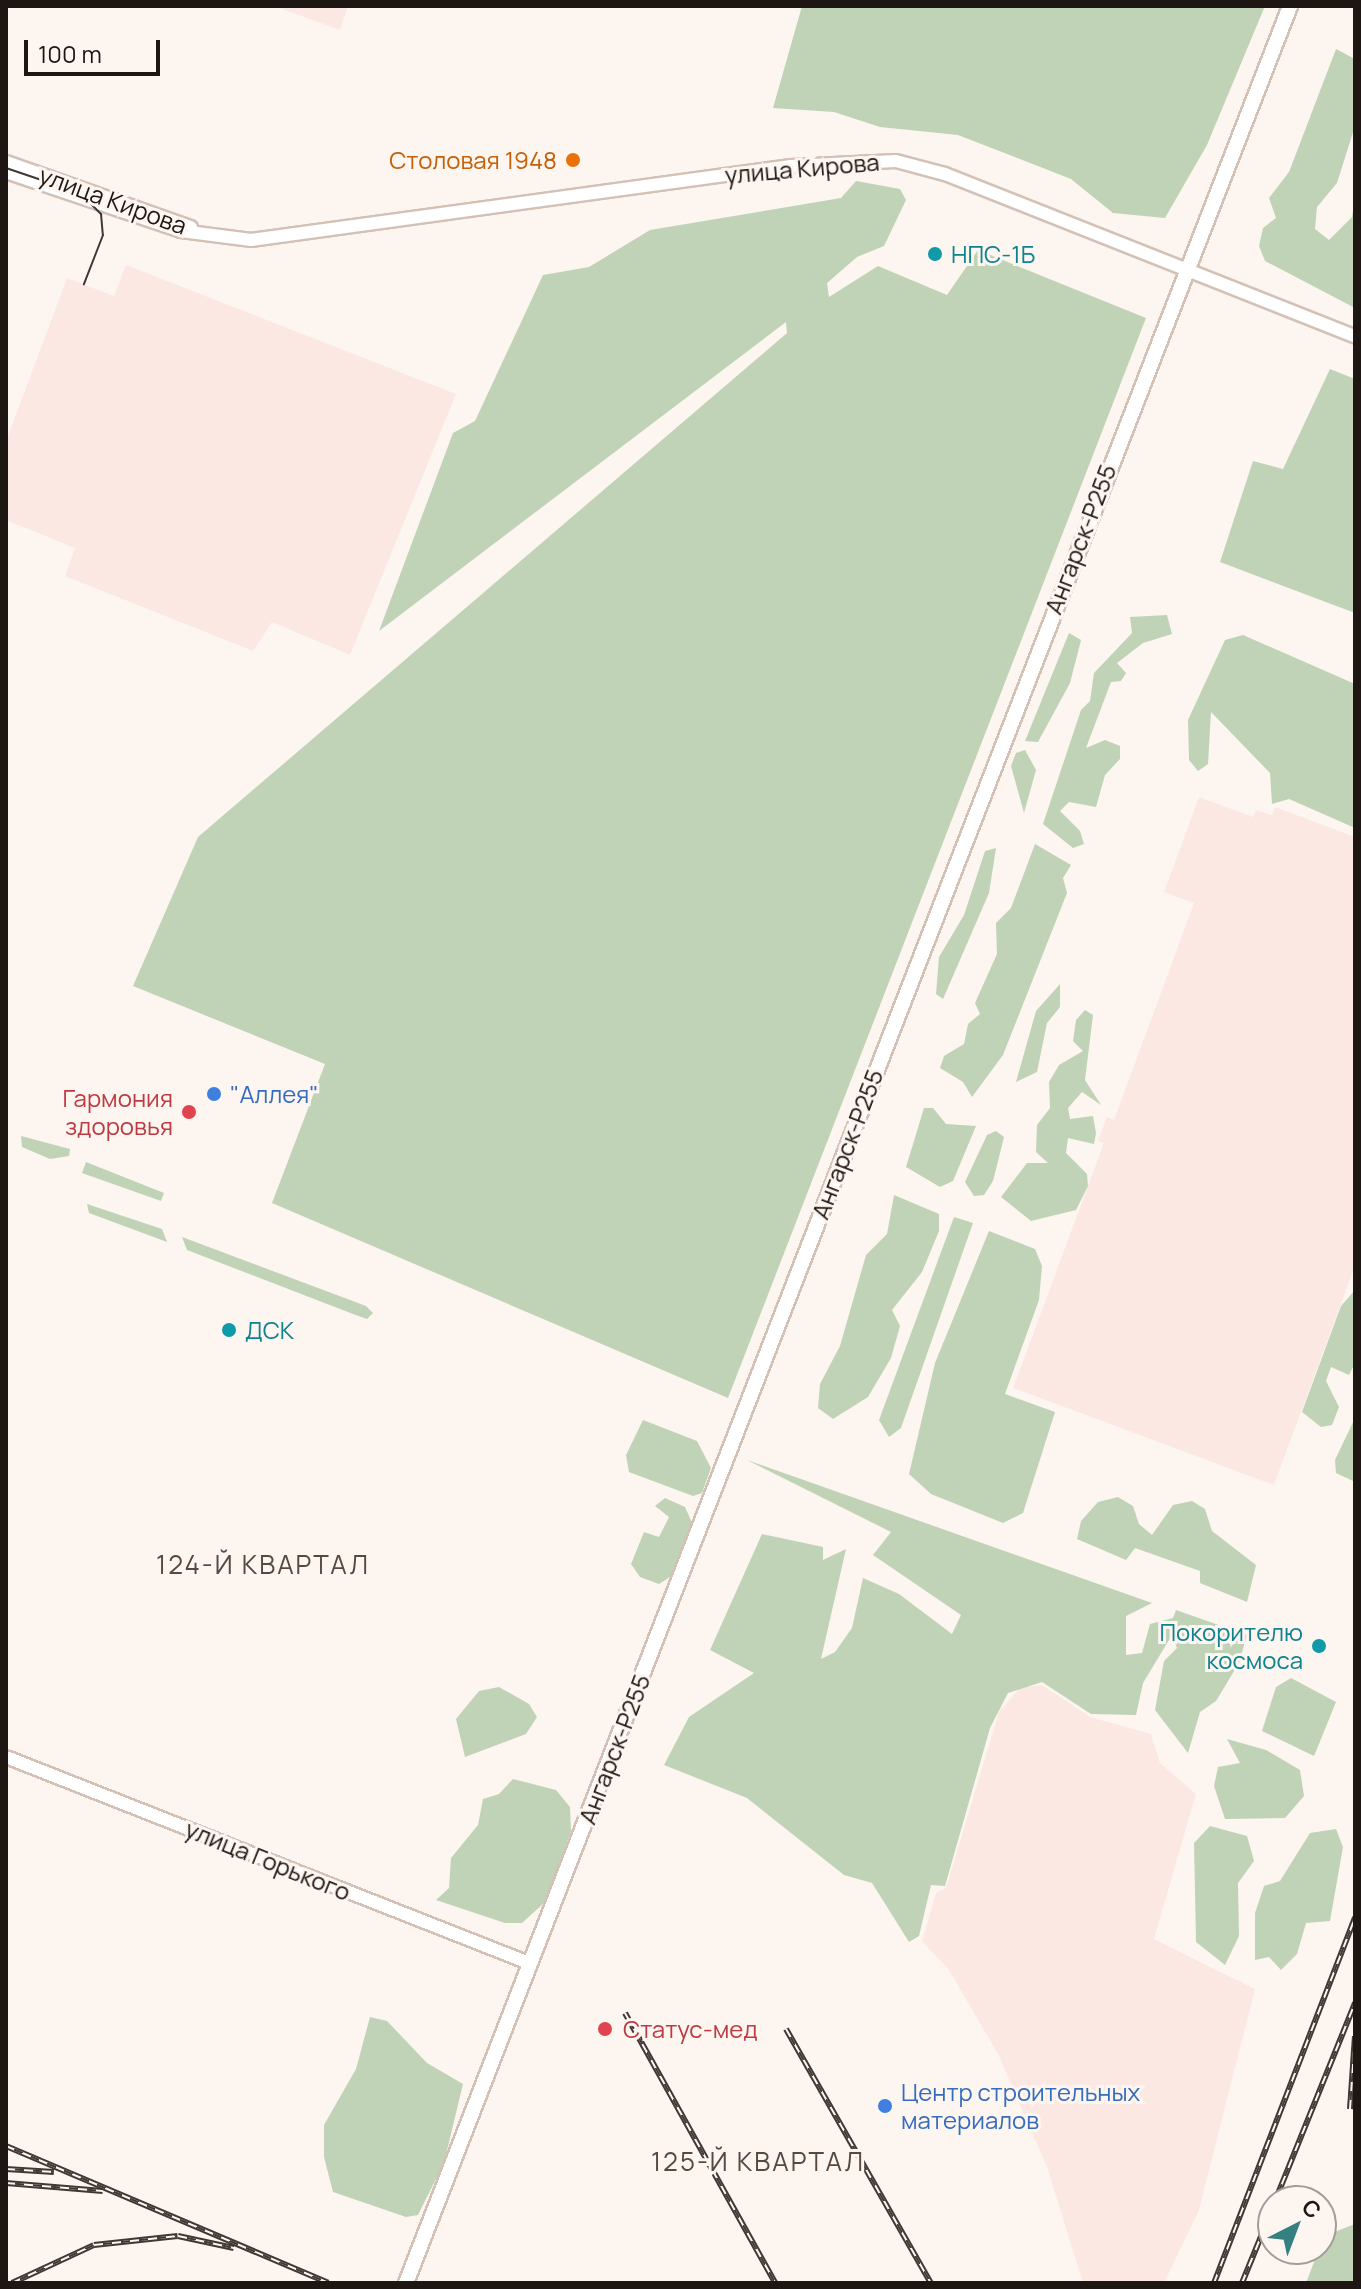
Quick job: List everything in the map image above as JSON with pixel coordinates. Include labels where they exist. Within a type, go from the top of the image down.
[{"type":"main road","name":"Ангарск-Р255","points":[[406,2283],[1184,270],[1290,6]]},
{"type":"street","name":"улица Кирова","points":[[6,172],[43,180],[220,239],[791,166],[896,161],[945,174],[1355,336]]},
{"type":"street","name":"улица Кирова","points":[[6,162],[43,180]]},
{"type":"street","name":"улица Горького","points":[[6,1757],[529,1963]]},
{"type":"shaded area","points":[[274,6],[348,6],[340,30]]},
{"type":"shaded area","points":[[126,265],[456,394],[350,655],[272,622],[253,651],[65,576],[75,548],[6,520],[6,441],[67,278],[114,296]]},
{"type":"shaded area","points":[[1199,797],[1253,817],[1256,810],[1272,815],[1275,807],[1355,837],[1355,1266],[1274,1485],[1013,1388],[1104,1143],[1098,1141],[1107,1117],[1114,1120],[1194,903],[1164,892]]},
{"type":"shaded area","points":[[1042,1685],[1090,1717],[1151,1734],[1160,1763],[1196,1794],[1154,1939],[1255,1989],[1199,2210],[1164,2283],[1083,2283],[1047,2167],[998,2054],[949,1970],[922,1941],[936,1893],[946,1888],[999,1712],[1020,1688]]},
{"type":"green space","points":[[802,6],[1265,6],[1207,145],[1165,218],[1113,213],[1071,179],[958,135],[880,127],[834,112],[773,108]]},
{"type":"green space","points":[[1336,49],[1355,59],[1355,126],[1337,183],[1317,207],[1315,229],[1329,240],[1352,217],[1355,197],[1355,308],[1265,261],[1259,246],[1263,228],[1276,218],[1269,198],[1289,172]]},
{"type":"green space","points":[[856,181],[900,189],[906,200],[884,246],[857,257],[827,283],[829,297],[878,266],[947,295],[978,250],[1146,318],[728,1398],[272,1203],[325,1064],[133,986],[198,837],[787,333],[786,322],[379,631],[453,433],[475,421],[543,275],[589,267],[650,230],[841,198]]},
{"type":"green space","points":[[1330,369],[1355,379],[1355,613],[1220,562],[1253,461],[1283,469]]},
{"type":"green space","points":[[1167,615],[1172,634],[1143,643],[1117,663],[1126,673],[1121,681],[1111,682],[1086,748],[1105,740],[1120,746],[1120,759],[1105,775],[1096,807],[1069,802],[1060,811],[1080,831],[1084,844],[1073,848],[1043,824],[1081,710],[1090,701],[1094,673],[1132,633],[1130,617]]},
{"type":"green space","points":[[1069,633],[1081,640],[1070,683],[1038,742],[1025,741]]},
{"type":"green space","points":[[1243,635],[1355,684],[1355,828],[1289,799],[1272,804],[1270,773],[1211,712],[1208,764],[1198,771],[1189,760],[1188,720],[1225,640]]},
{"type":"green space","points":[[1025,750],[1036,770],[1024,813],[1011,766],[1016,753]]},
{"type":"green space","points":[[1035,844],[1071,865],[1063,878],[1067,893],[1003,1055],[972,1097],[963,1082],[940,1068],[944,1056],[964,1044],[968,1024],[980,1014],[975,1003],[997,954],[996,923],[1011,908]]},
{"type":"green space","points":[[996,848],[989,893],[943,999],[936,994],[939,957],[964,915],[985,851]]},
{"type":"green space","points":[[1060,984],[1060,1007],[1047,1023],[1037,1072],[1016,1082],[1036,1011]]},
{"type":"green space","points":[[1085,1010],[1093,1015],[1085,1080],[1101,1105],[1082,1092],[1068,1108],[1070,1119],[1093,1116],[1096,1133],[1094,1144],[1068,1138],[1066,1153],[1087,1174],[1088,1186],[1076,1210],[1031,1221],[1001,1197],[1027,1163],[1048,1163],[1036,1152],[1037,1125],[1050,1108],[1049,1082],[1059,1065],[1083,1051],[1073,1041],[1076,1020]]},
{"type":"green space","points":[[924,1108],[933,1108],[946,1124],[976,1126],[953,1181],[940,1187],[906,1167]]},
{"type":"green space","points":[[996,1131],[1004,1137],[993,1181],[984,1195],[974,1196],[965,1182],[987,1135]]},
{"type":"green space","points":[[21,1136],[70,1149],[69,1156],[50,1159],[22,1147]]},
{"type":"green space","points":[[86,1162],[164,1193],[161,1201],[82,1173]]},
{"type":"green space","points":[[894,1195],[939,1214],[939,1231],[922,1272],[892,1310],[900,1326],[891,1358],[868,1397],[833,1419],[818,1408],[820,1384],[840,1346],[866,1255],[887,1234]]},
{"type":"green space","points":[[87,1204],[162,1229],[167,1242],[89,1213]]},
{"type":"green space","points":[[954,1217],[973,1223],[901,1428],[889,1437],[879,1420]]},
{"type":"green space","points":[[989,1231],[1035,1249],[1042,1266],[1039,1300],[1005,1394],[1055,1412],[1023,1513],[1003,1523],[931,1494],[909,1474],[935,1363]]},
{"type":"green space","points":[[182,1237],[366,1306],[373,1313],[367,1319],[187,1250]]},
{"type":"green space","points":[[1355,1290],[1355,1363],[1349,1375],[1331,1367],[1326,1381],[1339,1407],[1332,1425],[1321,1427],[1302,1412],[1341,1306]]},
{"type":"green space","points":[[1355,1418],[1353,1481],[1336,1473],[1335,1460]]},
{"type":"green space","points":[[643,1420],[697,1441],[711,1468],[702,1493],[693,1496],[629,1472],[626,1455]]},
{"type":"green space","points":[[747,1460],[1152,1603],[1126,1616],[1126,1655],[1142,1653],[1150,1624],[1173,1618],[1176,1610],[1247,1635],[1239,1663],[1216,1701],[1200,1712],[1188,1753],[1155,1710],[1164,1661],[1177,1648],[1172,1635],[1143,1683],[1136,1715],[1091,1714],[1042,1682],[1008,1693],[990,1728],[945,1886],[931,1885],[919,1936],[909,1942],[872,1883],[844,1875],[747,1798],[664,1765],[689,1717],[754,1673],[710,1650],[762,1534],[823,1547],[823,1560],[846,1549],[821,1659],[835,1652],[852,1628],[863,1578],[899,1594],[952,1634],[961,1615],[873,1555],[891,1532]]},
{"type":"green space","points":[[1118,1497],[1133,1506],[1139,1524],[1152,1535],[1173,1505],[1192,1501],[1205,1509],[1212,1531],[1256,1565],[1247,1602],[1200,1583],[1200,1571],[1135,1548],[1126,1560],[1077,1539],[1081,1521],[1098,1502]]},
{"type":"green space","points":[[665,1498],[685,1507],[693,1525],[673,1575],[659,1584],[640,1577],[631,1564],[644,1532],[659,1537],[669,1517],[655,1506]]},
{"type":"green space","points":[[1291,1678],[1336,1702],[1314,1756],[1262,1731],[1276,1687]]},
{"type":"green space","points":[[499,1687],[529,1704],[537,1717],[526,1734],[465,1757],[456,1719],[479,1691]]},
{"type":"green space","points":[[1227,1739],[1266,1750],[1300,1770],[1304,1796],[1285,1818],[1225,1819],[1214,1786],[1218,1767],[1240,1763]]},
{"type":"green space","points":[[513,1779],[556,1790],[570,1807],[571,1831],[545,1902],[522,1923],[505,1923],[436,1900],[449,1888],[451,1858],[478,1825],[483,1799],[499,1794]]},
{"type":"green space","points":[[1210,1826],[1247,1836],[1254,1861],[1238,1883],[1239,1936],[1225,1965],[1196,1942],[1194,1843]]},
{"type":"green space","points":[[1336,1829],[1343,1847],[1330,1921],[1306,1923],[1297,1954],[1281,1970],[1269,1957],[1255,1960],[1255,1913],[1264,1886],[1280,1881],[1310,1833]]},
{"type":"green space","points":[[370,2017],[387,2021],[427,2063],[463,2084],[444,2163],[418,2215],[406,2217],[333,2192],[324,2157],[324,2125],[356,2069]]},
{"type":"green space","points":[[1355,2224],[1355,2283],[1306,2283],[1313,2265],[1337,2265],[1337,2231]]},
{"type":"tram line","points":[[6,168],[80,193],[101,214],[103,235],[84,284]]},
{"type":"railway","points":[[1214,2283],[1355,1917]]},
{"type":"railway","points":[[1281,2185],[1355,2003]]},
{"type":"railway","points":[[625,2013],[775,2283]]},
{"type":"railway","points":[[786,2029],[931,2283]]},
{"type":"railway","points":[[1350,2109],[1355,2036]]},
{"type":"railway","points":[[6,2146],[328,2283]]},
{"type":"railway","points":[[6,2169],[54,2172]]},
{"type":"railway","points":[[6,2183],[103,2191]]},
{"type":"railway","points":[[12,2283],[94,2245],[178,2236],[234,2248]]},
{"type":"railway","points":[[1242,2283],[1257,2246]]},
{"type":"place","name":"Столовая 1948","points":[[573,160]]},
{"type":"place","name":"НПС-1Б","points":[[935,254]]},
{"type":"place","name":"\"Аллея\"","points":[[214,1094]]},
{"type":"place","name":"Гармония здоровья","points":[[189,1112]]},
{"type":"place","name":"ДСК","points":[[229,1330]]},
{"type":"place","name":"Покорителю космоса","points":[[1319,1646]]},
{"type":"place","name":"Статус-мед","points":[[605,2029]]},
{"type":"place","name":"Центр строительных материалов","points":[[885,2106]]},
{"type":"district","name":"124-Й КВАРТАЛ","points":[[263,1565]]},
{"type":"district","name":"125-Й КВАРТАЛ","points":[[758,2162]]}]
